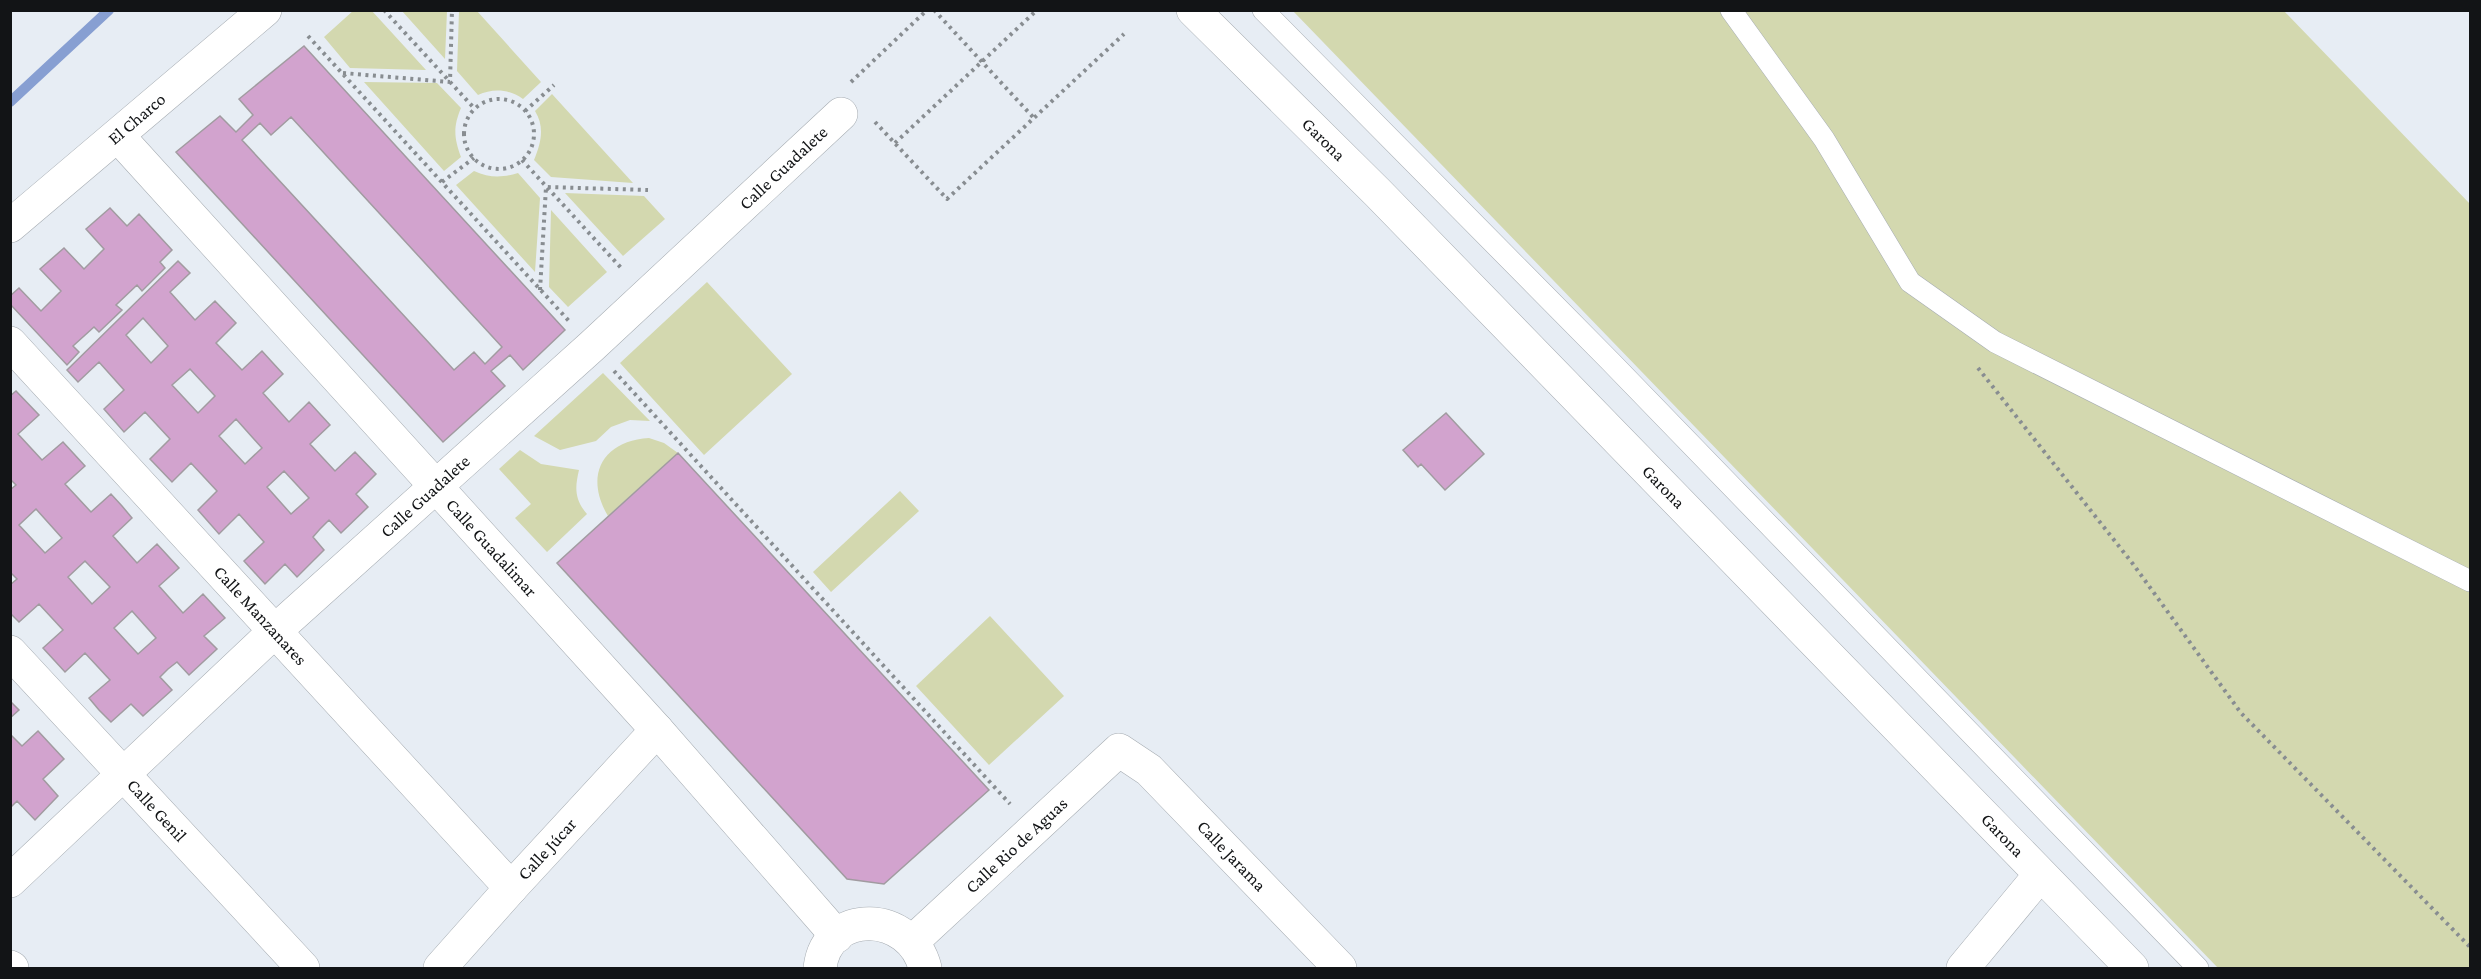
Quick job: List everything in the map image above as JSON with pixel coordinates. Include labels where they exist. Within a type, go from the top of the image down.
[{"type":"street","name":"El Charco","points":[[10,226],[265,10]]},
{"type":"street","name":"Garona","points":[[1193,10],[1386,202],[2132,969]]},
{"type":"street","name":"Calle Guadalete","points":[[10,881],[275,631],[592,346],[842,101]]},
{"type":"street","name":"Calle Guadalimar","points":[[118,136],[657,730],[837,936]]},
{"type":"street","name":"Calle Manzanares","points":[[10,343],[511,888]]},
{"type":"street","name":"Calle Genil","points":[[10,652],[303,969]]},
{"type":"street","name":"Calle Júcar","points":[[440,969],[511,888],[657,730]]},
{"type":"street","name":"Calle Rio de Aguas","points":[[919,955],[1032,829],[1119,750]]},
{"type":"street","name":"Calle Jarama","points":[[1119,750],[1149,770],[1340,969]]},
{"type":"street","points":[[1963,969],[2040,875]]},
{"type":"street","points":[[820,969],[826,949],[837,936],[851,927],[876,924],[900,931],[919,955]]},
{"type":"lane","points":[[1263,10],[1618,369],[2198,969]]},
{"type":"lane","points":[[1731,10],[1824,139],[1910,282],[1995,342],[2470,581]]},
{"type":"path","points":[[384,10],[474,108]]},
{"type":"path","points":[[450,82],[452,10]]},
{"type":"path","points":[[842,101],[927,10]]},
{"type":"path","points":[[934,10],[1033,117]]},
{"type":"path","points":[[895,143],[1037,10]]},
{"type":"path","points":[[873,120],[947,198],[1124,34]]},
{"type":"path","points":[[308,36],[1032,829]]},
{"type":"path","points":[[342,73],[450,82]]},
{"type":"path","points":[[525,111],[554,85]]},
{"type":"path","points":[[500,99],[514,102],[525,111],[532,123],[534,136],[530,149],[522,160],[511,167],[497,169],[484,166],[474,158],[466,146],[464,133],[466,119],[474,108],[486,101],[500,99]]},
{"type":"path","points":[[442,182],[474,158]]},
{"type":"path","points":[[522,160],[624,270],[633,262]]},
{"type":"path","points":[[540,290],[546,187]]},
{"type":"path","points":[[546,187],[648,190]]},
{"type":"path","points":[[1977,366],[2133,564],[2241,713],[2470,947]]},
{"type":"green space","points":[[354,10],[372,11],[426,70],[350,68],[324,37]]},
{"type":"green space","points":[[402,11],[447,11],[445,59]]},
{"type":"green space","points":[[459,11],[477,11],[541,82],[523,99],[512,93],[501,91],[489,91],[478,95],[457,71]]},
{"type":"green space","points":[[1293,11],[2284,11],[2470,204],[2470,968],[2218,968]]},
{"type":"green space","points":[[364,82],[437,83],[461,108],[455,132],[461,157],[444,171]]},
{"type":"green space","points":[[552,94],[633,183],[551,177],[534,160],[541,135],[540,123],[535,111]]},
{"type":"green space","points":[[474,171],[496,176],[518,173],[540,198],[535,272],[456,185]]},
{"type":"green space","points":[[565,193],[644,196],[665,219],[623,256]]},
{"type":"green space","points":[[551,210],[607,272],[568,307],[549,287]]},
{"type":"green space","points":[[707,282],[792,374],[704,455],[620,363]]},
{"type":"green space","points":[[603,373],[650,421],[630,420],[611,427],[596,441],[560,450],[534,436]]},
{"type":"green space","points":[[649,438],[664,443],[678,453],[608,516],[598,487],[598,475],[602,463],[609,453],[619,446]]},
{"type":"green space","points":[[520,450],[541,464],[579,470],[577,493],[587,514],[547,552],[515,518],[531,504],[499,469]]},
{"type":"green space","points":[[900,491],[919,511],[831,592],[813,572]]},
{"type":"green space","points":[[990,616],[1064,696],[989,765],[916,686]]},
{"type":"building","points":[[304,46],[565,330],[523,370],[510,355],[491,371],[505,386],[443,442],[176,152],[220,116],[236,132],[253,115],[239,99]],"holes":[[[291,117],[502,347],[485,364],[474,352],[454,370],[242,140],[260,123],[271,135]]]},
{"type":"building","points":[[110,208],[127,226],[139,214],[172,250],[160,262],[165,268],[142,291],[137,285],[116,305],[122,310],[99,332],[94,327],[73,346],[79,352],[67,365],[10,304],[10,296],[19,288],[41,311],[61,291],[40,269],[64,248],[84,269],[104,249],[86,229]]},
{"type":"building","points":[[178,261],[190,273],[170,292],[195,320],[215,301],[236,323],[216,343],[242,370],[262,351],[283,374],[263,393],[289,422],[309,402],[330,425],[310,444],[335,471],[355,452],[376,474],[356,494],[368,507],[341,533],[329,520],[313,537],[324,550],[297,577],[285,564],[265,584],[244,561],[264,542],[239,514],[219,534],[198,510],[217,491],[191,463],[172,482],[150,459],[170,439],[145,412],[124,432],[104,409],[124,390],[99,362],[78,382],[67,370]],"holes":[[[143,318],[168,346],[151,363],[126,335]],[[190,369],[215,396],[198,413],[172,385]],[[236,419],[262,448],[245,464],[219,436]],[[284,471],[309,498],[291,514],[267,487]]]},
{"type":"building","points":[[16,391],[39,415],[18,434],[42,460],[63,442],[85,466],[65,484],[91,512],[111,494],[132,518],[113,536],[137,563],[157,544],[179,568],[159,586],[183,613],[203,594],[225,618],[204,636],[217,649],[189,675],[177,662],[168,669],[160,677],[172,690],[143,716],[131,704],[111,722],[99,710],[89,698],[110,680],[85,653],[65,672],[43,648],[63,630],[39,604],[19,622],[10,613],[10,585],[17,579],[10,572],[10,490],[16,485],[10,479],[10,396]],"holes":[[[36,509],[62,538],[45,553],[19,525]],[[85,561],[110,587],[92,604],[68,577]],[[132,611],[156,638],[138,654],[114,628]]]},
{"type":"building","points":[[1446,413],[1484,454],[1445,490],[1421,464],[1418,467],[1403,450]]},
{"type":"building","points":[[678,453],[989,790],[884,884],[847,879],[557,563]]},
{"type":"building","points":[[10,701],[19,710],[10,718]]},
{"type":"building","points":[[38,731],[64,759],[43,779],[58,796],[35,820],[17,801],[10,808],[10,734],[22,746]]},
{"type":"waterway","points":[[10,102],[109,10]]}]
